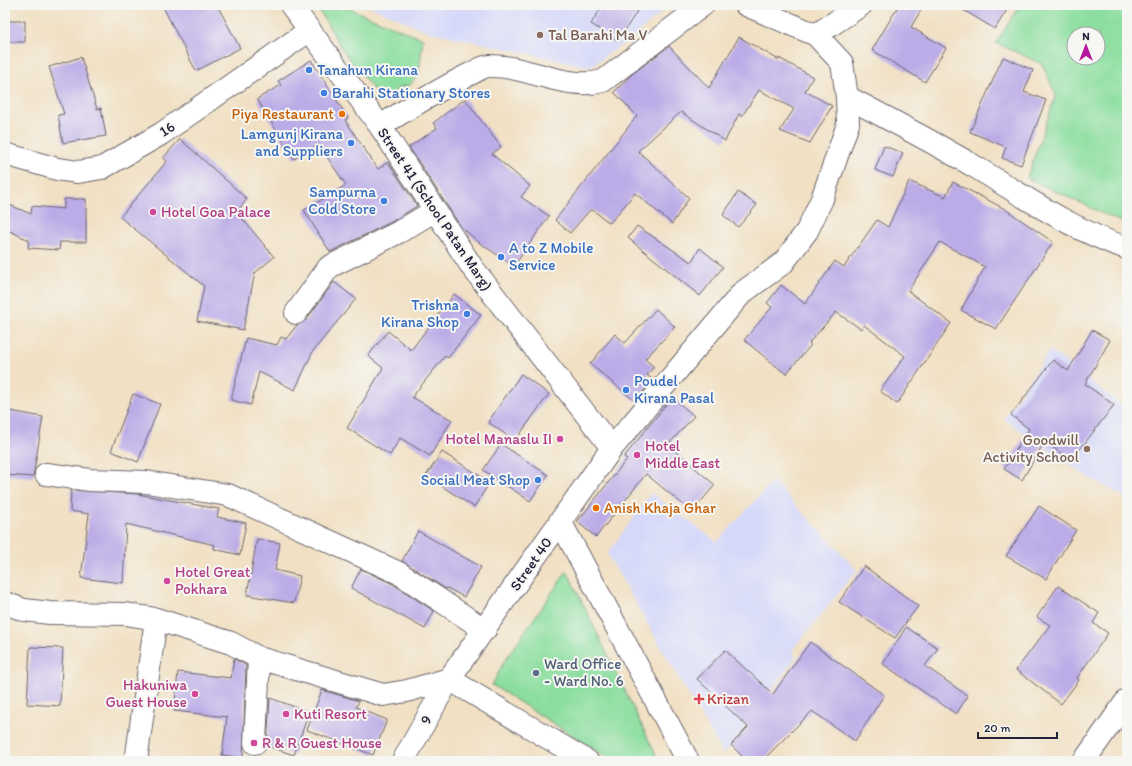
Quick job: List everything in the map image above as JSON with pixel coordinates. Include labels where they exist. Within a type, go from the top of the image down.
[{"type":"street","name":"Street 41 (School Patan Marg)","points":[[291,5],[380,126],[434,211],[472,267],[612,448]]},
{"type":"street","points":[[380,126],[440,89],[487,66],[502,67],[576,83],[589,84],[603,81],[703,5]]},
{"type":"street","points":[[746,5],[816,35],[859,6]]},
{"type":"street","name":"16","points":[[5,154],[57,169],[78,172],[102,168],[161,134],[310,30]]},
{"type":"street","name":"Street 40","points":[[449,679],[612,448],[742,293],[783,263],[807,231],[822,199],[848,124],[847,97],[842,63],[816,35]]},
{"type":"street","points":[[847,97],[958,157],[1053,213],[1110,242],[1127,248]]},
{"type":"street","points":[[296,314],[329,267],[399,232],[434,211]]},
{"type":"street","points":[[46,474],[90,480],[146,482],[228,496],[399,573],[485,630]]},
{"type":"street","points":[[560,521],[688,761]]},
{"type":"street","points":[[5,603],[24,610],[50,613],[126,614],[156,619],[231,644],[259,658],[383,695],[406,691],[449,679],[587,761]]},
{"type":"street","points":[[136,761],[156,619]]},
{"type":"street","points":[[255,743],[259,658]]},
{"type":"street","name":"9","points":[[403,761],[449,679]]},
{"type":"street","points":[[1084,761],[1127,700]]},
{"type":"shaded area","name":"Tal Barahi Ma V","points":[[366,5],[670,5],[632,38],[590,67],[430,32]]},
{"type":"shaded area","name":"Goodwill Activity School","points":[[1050,350],[1127,409],[1127,498],[1089,478],[1004,419]]},
{"type":"shaded area","points":[[773,481],[857,570],[793,649],[795,658],[724,755],[607,554],[651,493],[717,542]]},
{"type":"green space","points":[[316,5],[341,5],[423,39],[419,73],[410,85],[398,88],[390,97],[375,91],[344,52]]},
{"type":"green space","points":[[1020,5],[1127,5],[1127,212],[1121,222],[1027,178],[1056,95],[1042,64],[996,43]]},
{"type":"green space","points":[[567,571],[659,761],[613,761],[492,685],[505,660]]},
{"type":"building","points":[[162,5],[217,5],[240,48],[196,71]]},
{"type":"building","points":[[603,5],[641,5],[618,41],[591,24]]},
{"type":"building","points":[[899,5],[924,5],[911,27],[946,48],[925,82],[872,50]]},
{"type":"building","points":[[955,5],[1010,5],[995,29]]},
{"type":"building","points":[[5,21],[25,21],[25,42],[5,42]]},
{"type":"building","points":[[739,37],[779,60],[779,58],[813,77],[805,91],[832,106],[810,143],[780,131],[794,109],[759,90],[742,116],[739,114],[725,141],[681,112],[638,151],[689,198],[672,224],[635,193],[610,223],[591,209],[570,233],[555,220],[637,116],[614,92],[631,75],[669,46],[709,88]]},
{"type":"building","points":[[81,57],[97,109],[101,108],[106,136],[63,143],[58,115],[64,114],[49,67]]},
{"type":"building","points":[[1003,57],[1033,70],[1024,92],[1046,100],[1021,165],[1002,158],[1006,147],[970,132]]},
{"type":"building","points":[[311,60],[348,118],[345,120],[378,169],[388,162],[417,206],[393,221],[330,252],[304,210],[346,185],[318,144],[294,159],[257,99],[281,85],[278,81]]},
{"type":"building","points":[[465,99],[501,147],[492,154],[530,186],[521,197],[549,216],[514,266],[481,244],[461,227],[409,147],[437,128],[433,123]]},
{"type":"building","points":[[180,139],[247,199],[237,212],[274,257],[255,273],[243,330],[197,321],[204,286],[120,217],[167,161],[163,158]]},
{"type":"building","points":[[884,146],[903,153],[893,177],[875,170]]},
{"type":"building","points":[[909,181],[945,197],[953,182],[1005,209],[1053,242],[996,329],[961,310],[985,267],[940,242],[908,291],[951,323],[897,404],[880,391],[905,356],[864,325],[861,329],[836,312],[809,343],[811,345],[786,374],[744,340],[772,307],[767,303],[781,285],[805,304],[835,261],[844,267],[877,220],[888,227]]},
{"type":"building","points":[[738,192],[757,205],[738,227],[723,215]]},
{"type":"building","points":[[64,199],[86,199],[86,242],[60,242],[59,250],[28,248],[29,240],[5,229],[5,203],[31,214],[32,206],[64,209]]},
{"type":"building","points":[[637,226],[691,262],[700,248],[723,267],[700,296],[628,238]]},
{"type":"building","points":[[334,282],[356,299],[313,351],[295,390],[259,372],[251,405],[231,400],[246,338],[277,345],[281,337],[286,339],[297,325],[306,320]]},
{"type":"building","points":[[454,294],[481,315],[448,358],[445,356],[412,397],[452,420],[430,456],[400,438],[390,455],[347,428],[383,368],[368,356],[388,331],[411,350]]},
{"type":"building","points":[[656,309],[675,327],[645,359],[654,367],[647,375],[653,380],[635,401],[590,364],[615,334],[625,343]]},
{"type":"building","points":[[1092,330],[1110,340],[1085,384],[1114,405],[1071,461],[1045,441],[1022,480],[1004,469],[1029,429],[1011,415],[1053,360],[1068,371]]},
{"type":"building","points":[[521,374],[549,394],[515,441],[488,422]]},
{"type":"building","points":[[133,394],[160,404],[138,462],[111,451]]},
{"type":"building","points":[[672,397],[694,416],[668,445],[715,485],[692,512],[646,474],[596,537],[577,522],[627,459],[624,457]]},
{"type":"building","points":[[5,410],[43,417],[33,477],[5,475]]},
{"type":"building","points":[[501,444],[548,475],[530,501],[483,470]]},
{"type":"building","points":[[442,452],[490,482],[474,507],[426,476]]},
{"type":"building","points":[[71,490],[137,494],[219,509],[217,517],[246,523],[240,555],[214,549],[215,545],[126,524],[123,583],[81,578],[89,514],[70,511]]},
{"type":"building","points":[[1039,506],[1076,530],[1046,579],[1006,556]]},
{"type":"building","points":[[418,531],[481,567],[464,597],[447,588],[446,589],[402,561]]},
{"type":"building","points":[[257,539],[280,543],[275,570],[300,576],[294,603],[247,595]]},
{"type":"building","points":[[864,566],[918,606],[895,638],[839,602]]},
{"type":"building","points":[[361,569],[393,584],[434,611],[425,629],[351,588]]},
{"type":"building","points":[[1058,586],[1099,613],[1093,623],[1108,633],[1077,678],[1079,680],[1061,704],[1016,670],[1050,625],[1037,617]]},
{"type":"building","points":[[906,627],[938,648],[925,666],[968,696],[956,714],[883,664]]},
{"type":"building","points":[[810,642],[884,695],[855,741],[812,711],[762,761],[747,761],[731,745],[748,727],[697,679],[725,650],[773,694]]},
{"type":"building","points":[[30,647],[63,648],[60,706],[27,704]]},
{"type":"building","points":[[234,659],[246,665],[243,758],[222,755],[227,717],[174,711],[178,672],[231,678]]},
{"type":"building","points":[[322,690],[359,701],[356,707],[387,720],[373,755],[307,730]]},
{"type":"building","points":[[270,698],[309,712],[294,755],[267,746]]},
{"type":"place","name":"Tal Barahi Ma V","points":[[540,35]]},
{"type":"place","name":"Tanahun Kirana","points":[[309,70]]},
{"type":"place","name":"Barahi Stationary Stores","points":[[324,93]]},
{"type":"place","name":"Piya Restaurant","points":[[342,114]]},
{"type":"place","name":"Lamgunj Kirana and Suppliers","points":[[351,143]]},
{"type":"place","name":"Sampurna Cold Store","points":[[384,201]]},
{"type":"place","name":"Hotel Goa Palace","points":[[153,212]]},
{"type":"place","name":"A to Z Mobile Service","points":[[501,257]]},
{"type":"place","name":"Trishna Kirana Shop","points":[[467,314]]},
{"type":"place","name":"Poudel Kirana Pasal","points":[[626,390]]},
{"type":"place","name":"Hotel Manaslu II","points":[[560,439]]},
{"type":"place","name":"Goodwill Activity School","points":[[1087,449]]},
{"type":"place","name":"Hotel Middle East","points":[[637,455]]},
{"type":"place","name":"Social Meat Shop","points":[[538,480]]},
{"type":"place","name":"Anish Khaja Ghar","points":[[596,508]]},
{"type":"place","name":"Hotel Great Pokhara","points":[[167,581]]},
{"type":"place","name":"Ward Office - Ward No. 6","points":[[536,673]]},
{"type":"place","name":"Hakuniwa Guest House","points":[[195,694]]},
{"type":"place","name":"Krizan","points":[[699,699]]},
{"type":"place","name":"Kuti Resort","points":[[286,714]]},
{"type":"place","name":"R & R Guest House","points":[[254,743]]}]
